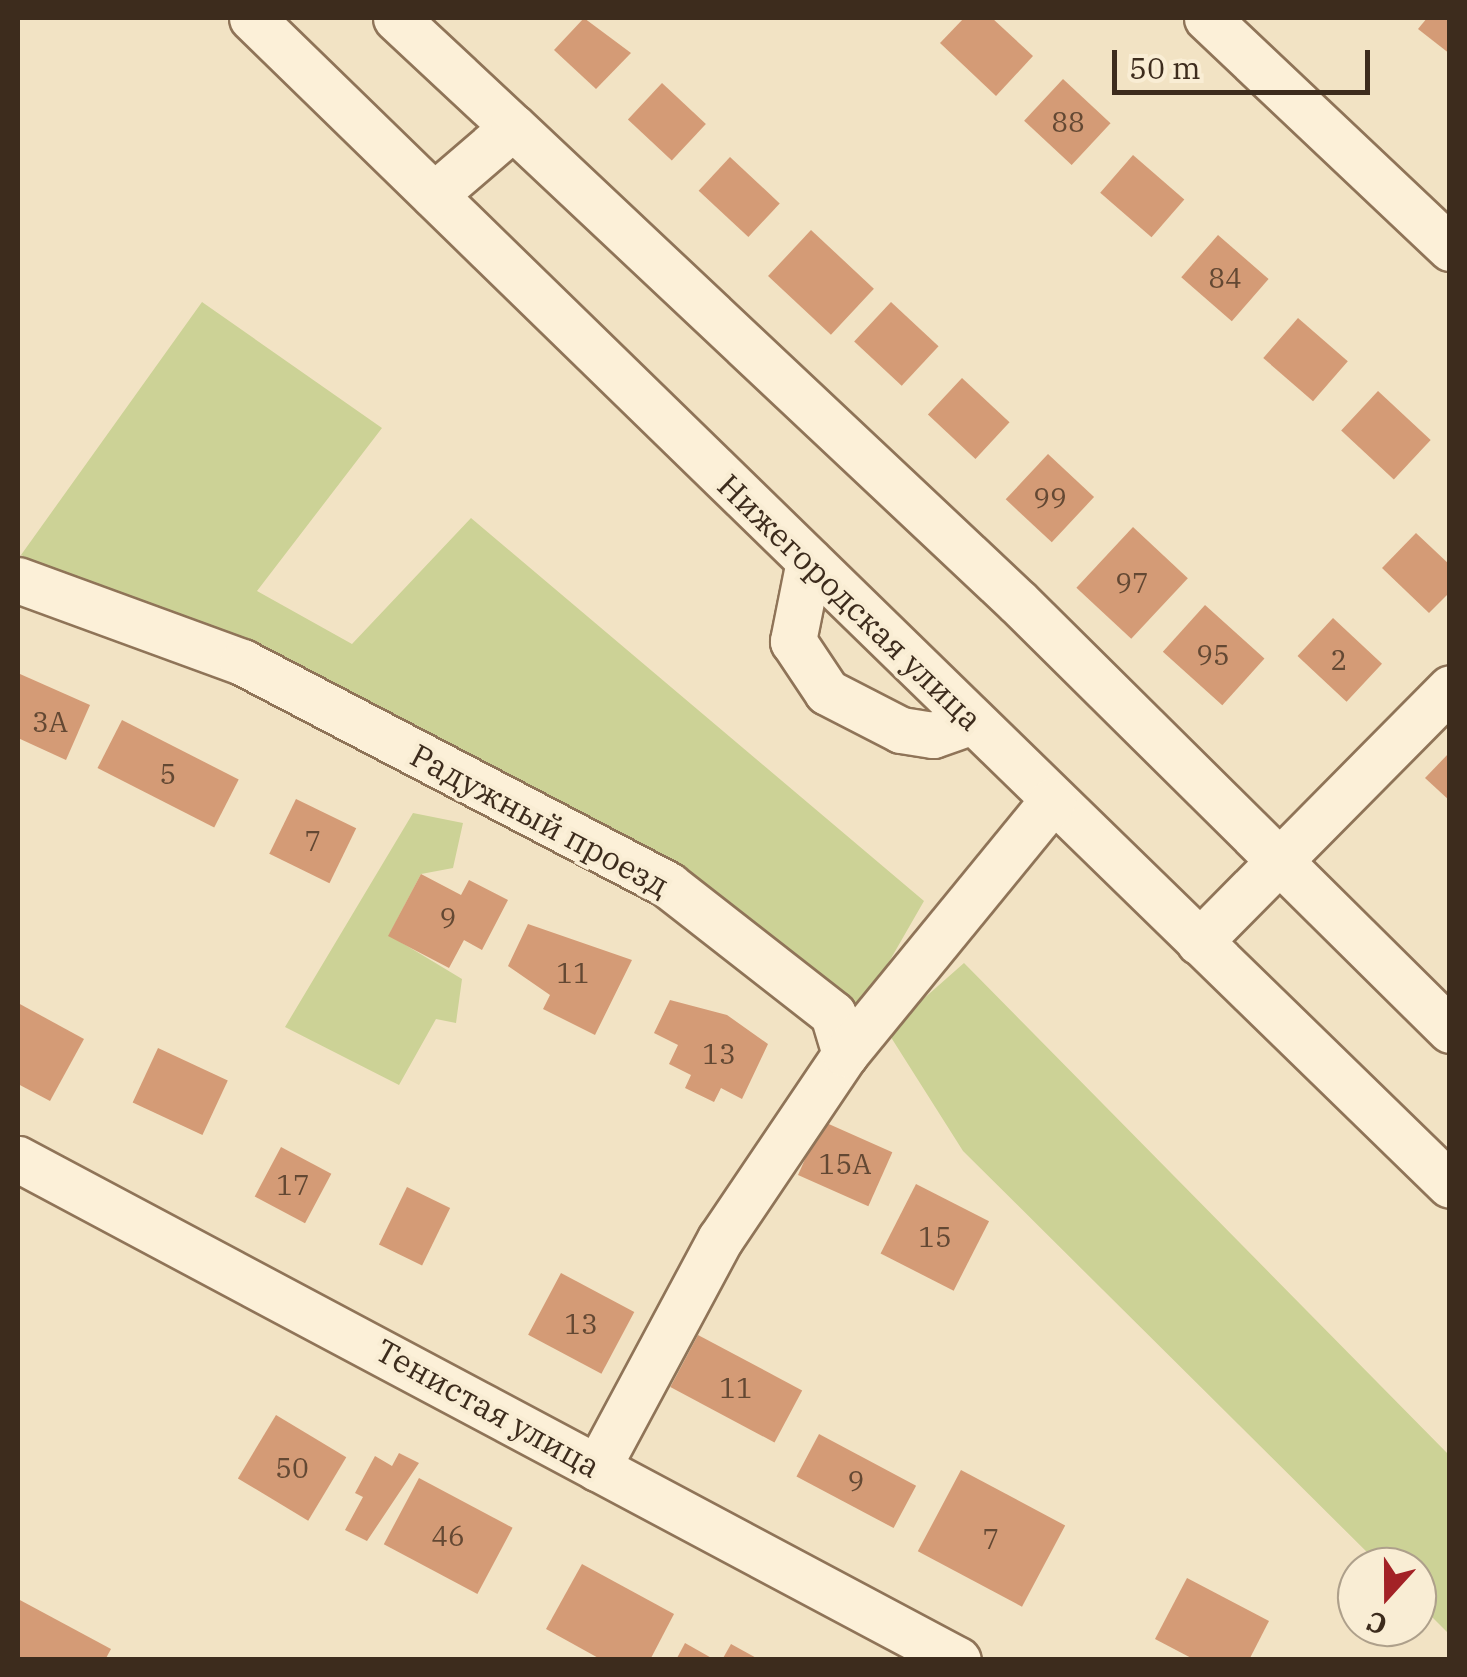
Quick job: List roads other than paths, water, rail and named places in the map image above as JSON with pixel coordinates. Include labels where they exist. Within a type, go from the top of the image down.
[{"type":"street","name":"Нижегородская улица","points":[[252,18],[1450,1186]]},
{"type":"street","points":[[396,18],[1275,857],[1450,1030]]},
{"type":"street","points":[[1208,18],[1450,248]]},
{"type":"street","points":[[1317,120],[1450,221]]},
{"type":"street","points":[[434,195],[513,127]]},
{"type":"street","points":[[808,561],[793,640],[827,692],[900,730],[933,735],[972,721]]},
{"type":"street","name":"Радужный проезд","points":[[18,580],[242,662],[668,885],[833,1014],[846,1054]]},
{"type":"street","points":[[1199,942],[1275,857],[1450,688]]},
{"type":"street","points":[[597,1468],[720,1239],[846,1054],[1053,800]]},
{"type":"street","name":"Тенистая улица","points":[[18,1159],[958,1660]]}]
